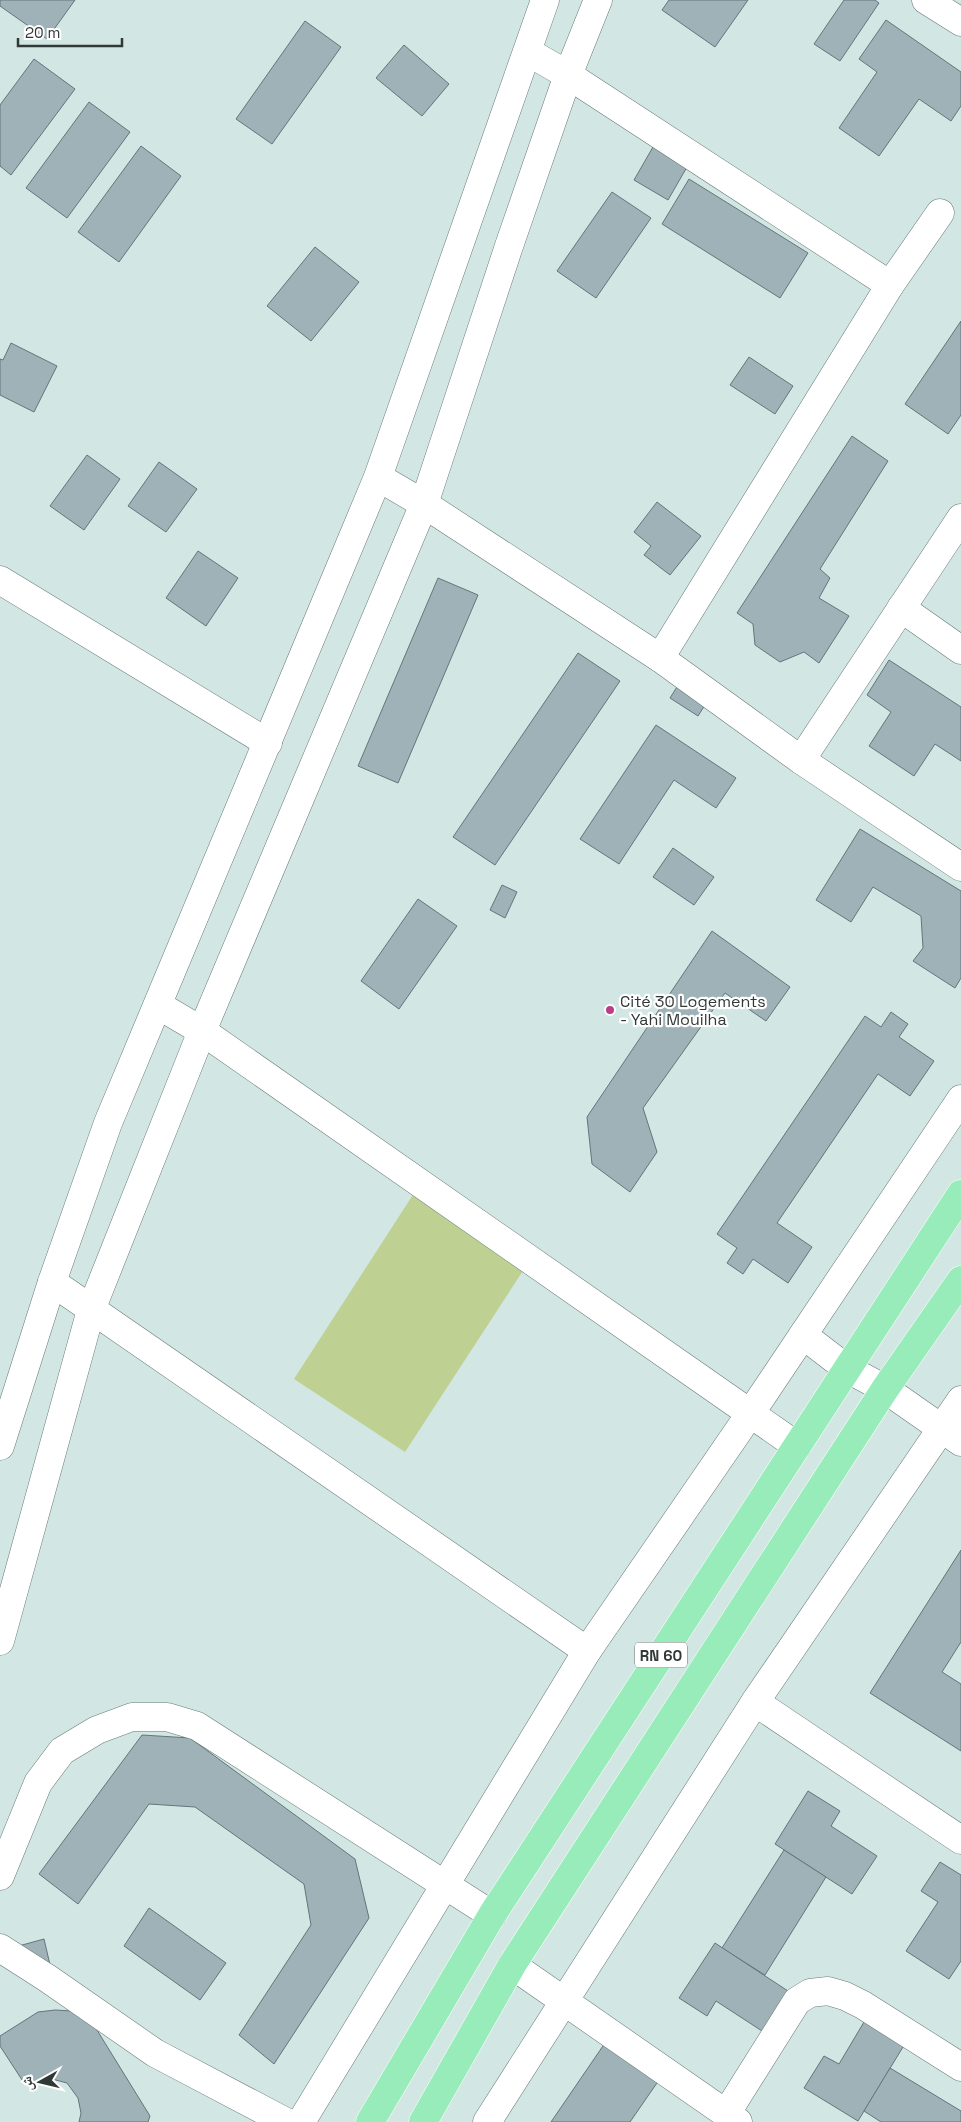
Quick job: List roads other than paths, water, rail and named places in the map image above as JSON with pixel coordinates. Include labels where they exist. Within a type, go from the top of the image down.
[{"type":"main road","name":"RN 60","points":[[370,2122],[492,1915],[798,1446],[846,1368],[961,1194]]},
{"type":"main road","name":"RN 60","points":[[423,2122],[512,1965],[885,1388],[961,1280]]},
{"type":"street","points":[[0,1446],[52,1282],[108,1123],[378,477],[545,0]]},
{"type":"street","points":[[0,1641],[7,1591],[91,1310],[202,1031],[424,504],[568,75],[598,0]]},
{"type":"street","points":[[926,0],[961,22]]},
{"type":"street","points":[[528,52],[568,75],[890,284]]},
{"type":"street","points":[[660,658],[890,284],[940,213]]},
{"type":"street","points":[[378,477],[424,504],[660,658],[801,760],[961,867]]},
{"type":"street","points":[[801,760],[961,518]]},
{"type":"street","points":[[0,580],[268,743]]},
{"type":"street","points":[[901,608],[961,650]]},
{"type":"street","points":[[158,1005],[202,1031],[798,1446]]},
{"type":"street","points":[[301,2122],[587,1651],[750,1414],[961,1099]]},
{"type":"street","points":[[52,1282],[587,1651]]},
{"type":"street","points":[[803,1335],[846,1368],[885,1388],[951,1435]]},
{"type":"street","points":[[487,2122],[755,1702],[951,1435],[961,1400]]},
{"type":"street","points":[[755,1702],[961,1840]]},
{"type":"street","points":[[0,1876],[38,1783],[62,1752],[97,1730],[132,1717],[167,1717],[197,1726],[492,1915]]},
{"type":"street","points":[[0,1948],[47,1978],[155,2053],[286,2122]]},
{"type":"street","points":[[512,1965],[564,2003],[732,2118],[797,2001],[810,1993],[828,1991],[863,2005],[961,2067]]},
{"type":"place","name":"Cité 30 Logements - Yahi Mouilha","points":[[610,1010]]}]
